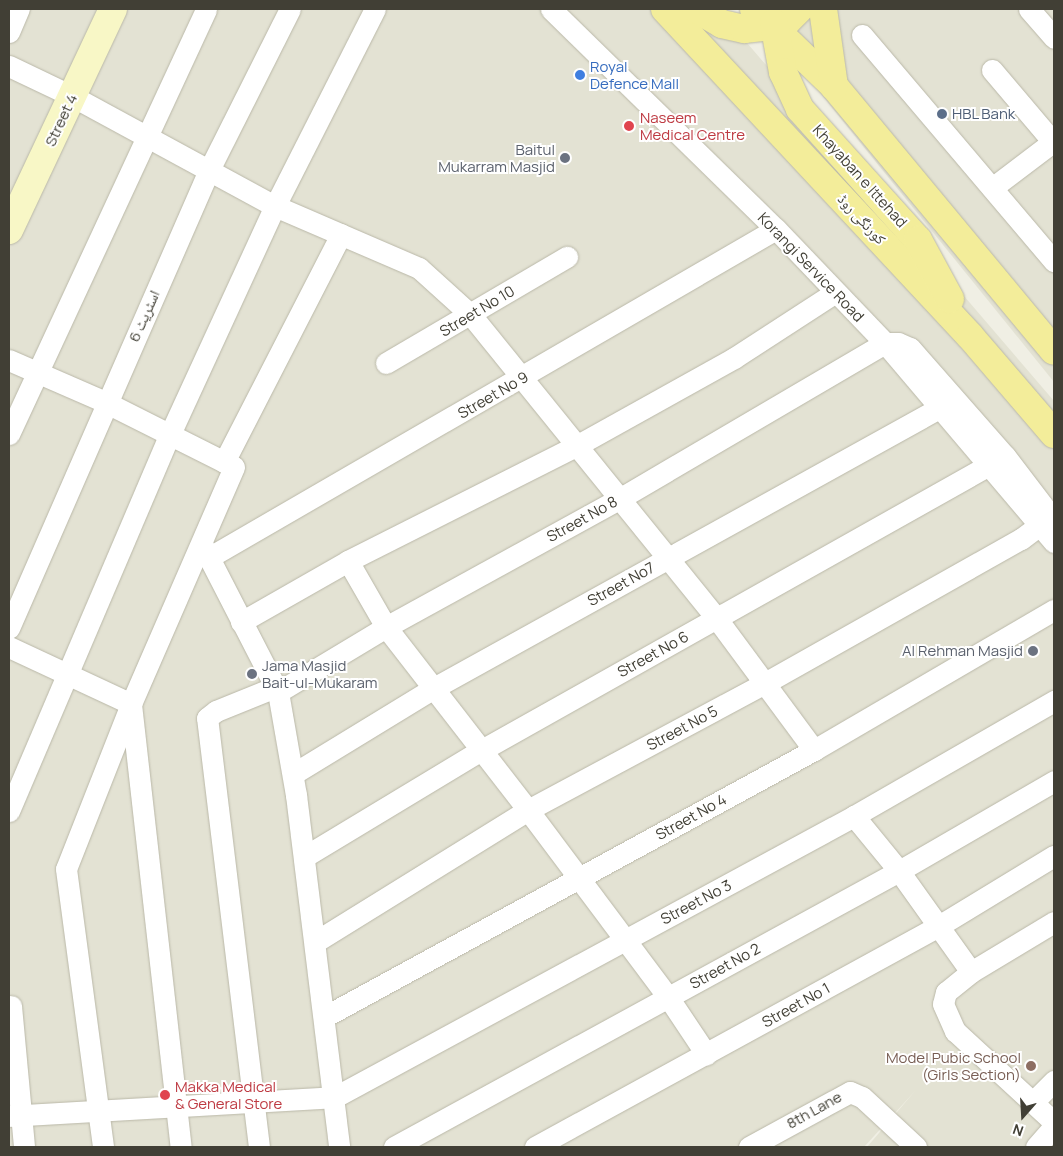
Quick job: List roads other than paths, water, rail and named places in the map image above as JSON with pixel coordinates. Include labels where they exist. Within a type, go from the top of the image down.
[{"type":"main road","name":"کورنگی روڈ","points":[[665,9],[970,336],[1054,434]]},
{"type":"main road","points":[[696,9],[732,27],[774,18]]},
{"type":"main road","points":[[754,9],[774,18],[787,20],[799,9]]},
{"type":"main road","points":[[823,9],[834,86]]},
{"type":"main road","name":"Khayaban e Ittehad","points":[[774,18],[783,72],[800,108],[918,240],[970,336]]},
{"type":"main road","points":[[774,18],[834,86],[1054,351]]},
{"type":"street","points":[[9,32],[19,9]]},
{"type":"street","name":"Street 4","points":[[9,230],[114,9]]},
{"type":"street","points":[[9,434],[145,135],[206,9]]},
{"type":"street","name":"اسٹریٹ 6","points":[[9,628],[105,402],[209,170],[290,9]]},
{"type":"street","points":[[9,811],[170,434],[275,206],[375,9]]},
{"type":"street","name":"Korangi Service Road","points":[[551,9],[776,230],[834,293],[946,403],[1049,520]]},
{"type":"street","points":[[1029,9],[1054,38]]},
{"type":"street","points":[[862,35],[1054,261]]},
{"type":"street","points":[[9,66],[72,96],[275,206],[419,268],[471,315],[717,619],[814,750]]},
{"type":"street","points":[[992,70],[1054,142],[992,188]]},
{"type":"street","name":"Street No 9","points":[[205,550],[522,378],[776,230]]},
{"type":"street","points":[[224,462],[341,234]]},
{"type":"street","name":"Street No 10","points":[[386,363],[471,315],[567,257]]},
{"type":"street","points":[[241,622],[348,561],[576,446],[734,358],[834,293]]},
{"type":"street","name":"Street No 8","points":[[254,1102],[207,718],[216,711],[277,690],[386,627],[619,499],[884,343]]},
{"type":"street","points":[[9,360],[37,374],[105,402],[234,467],[205,550],[130,704],[66,869],[103,1147]]},
{"type":"street","name":"Street No7","points":[[293,774],[432,689],[946,403]]},
{"type":"street","name":"Street No 6","points":[[304,858],[480,751],[717,619],[996,459]]},
{"type":"street","points":[[1049,520],[1054,542]]},
{"type":"street","name":"Street No 5","points":[[315,942],[528,810],[765,684],[1049,520]]},
{"type":"street","points":[[205,550],[277,690],[293,774],[339,1147]]},
{"type":"street","points":[[348,561],[386,627],[579,878],[668,997],[706,1054]]},
{"type":"street","name":"Street No 4","points":[[324,1018],[814,750],[1054,610]]},
{"type":"street","points":[[9,647],[130,704]]},
{"type":"street","name":"Street No 3","points":[[334,1097],[854,816],[1054,701]]},
{"type":"street","points":[[130,704],[181,1147]]},
{"type":"street","name":"Street No 2","points":[[394,1147],[899,871],[1054,781]]},
{"type":"street","points":[[854,816],[899,871],[937,927],[971,972]]},
{"type":"street","name":"Street No 1","points":[[535,1147],[937,927],[1054,856]]},
{"type":"street","points":[[1054,922],[971,972],[946,992],[943,1004],[955,1031],[1054,1122]]},
{"type":"street","points":[[11,1006],[15,1115],[24,1147]]},
{"type":"street","points":[[1034,1102],[1054,1081]]},
{"type":"street","name":"8th Lane","points":[[749,1147],[846,1092],[855,1093],[893,1141]]},
{"type":"street","points":[[15,1115],[334,1097]]},
{"type":"street","points":[[254,1102],[258,1147]]},
{"type":"street","points":[[1036,1147],[1054,1126]]},
{"type":"street","points":[[893,1141],[916,1147]]},
{"type":"place","name":"Royal Defence Mall","points":[[580,75]]},
{"type":"place","name":"HBL Bank","points":[[942,114]]},
{"type":"place","name":"Naseem Medical Centre","points":[[629,126]]},
{"type":"place","name":"Baitul Mukarram Masjid","points":[[565,158]]},
{"type":"place","name":"Al Rehman Masjid","points":[[1033,651]]},
{"type":"place","name":"Jama Masjid Bait-ul-Mukaram","points":[[252,674]]},
{"type":"place","name":"Model Pubic School (Girls Section)","points":[[1031,1066]]},
{"type":"place","name":"Makka Medical & General Store","points":[[165,1095]]}]
